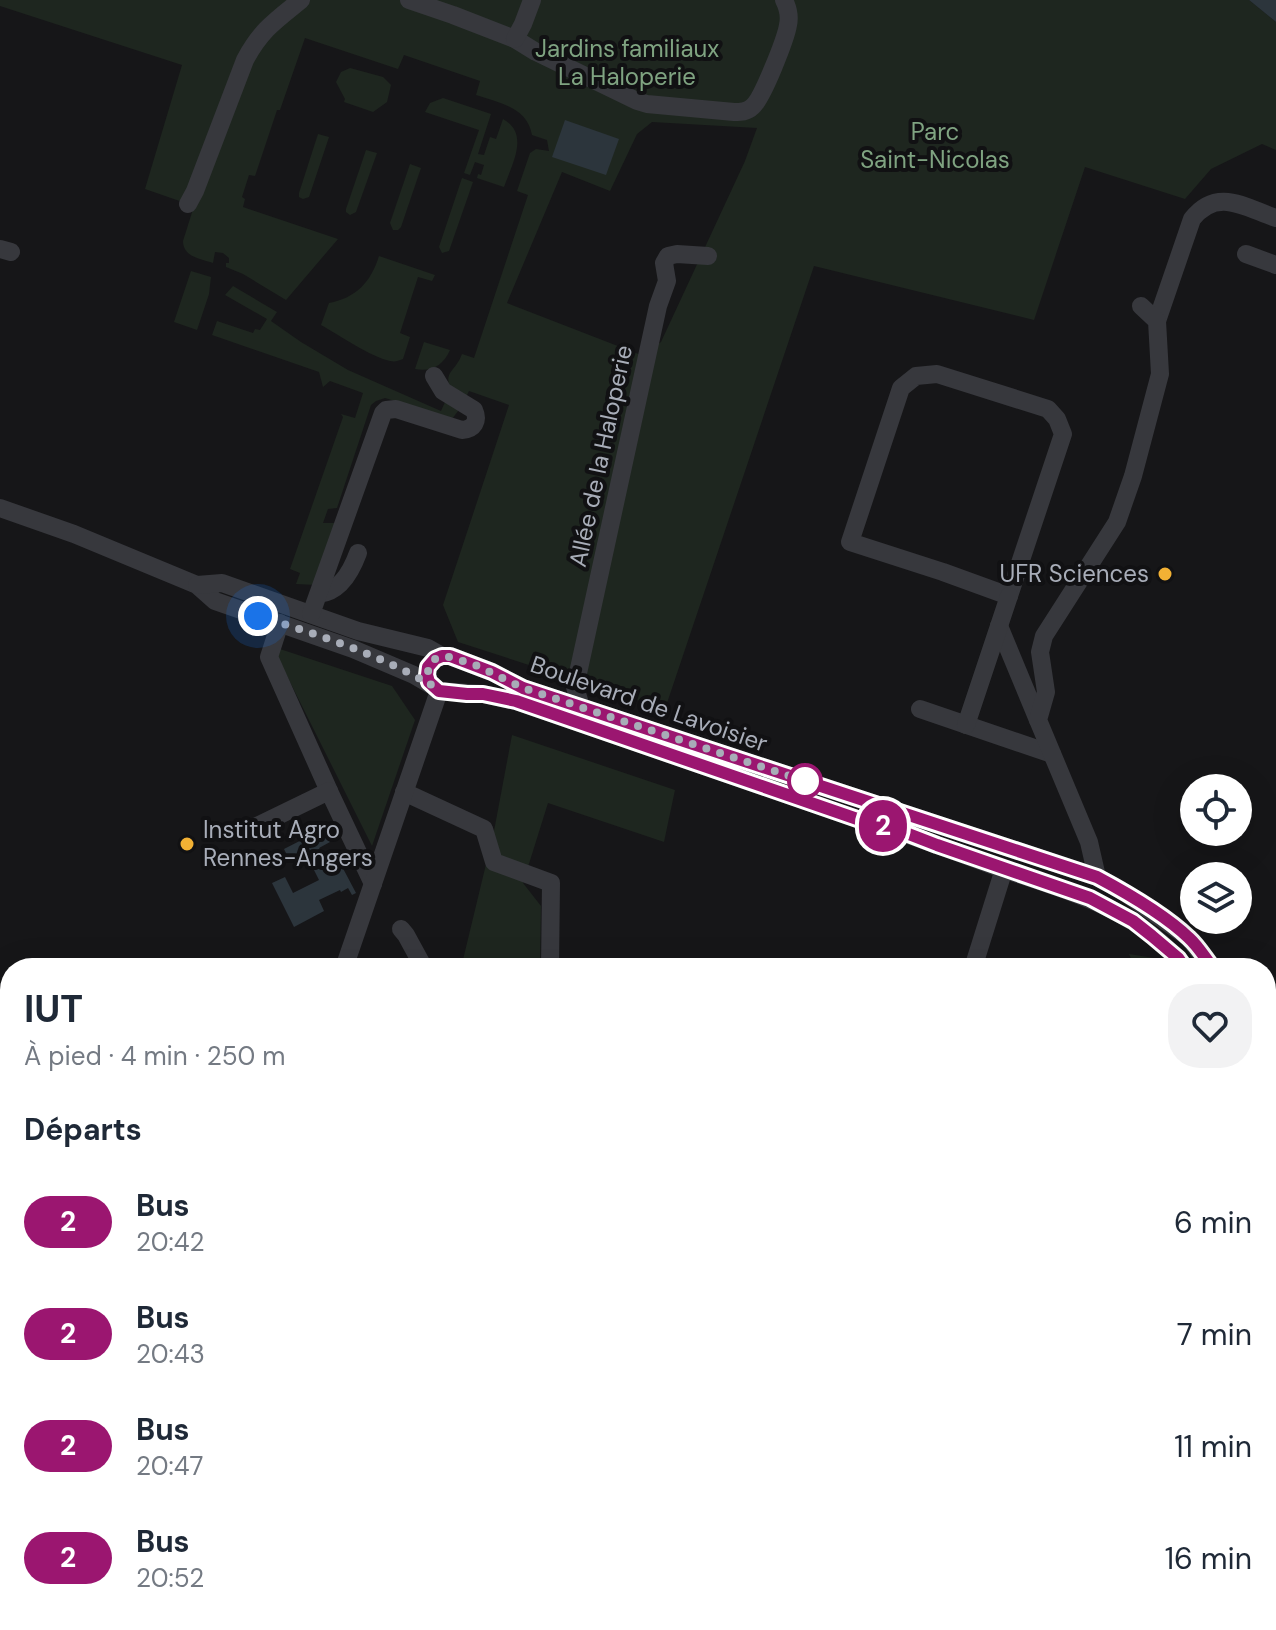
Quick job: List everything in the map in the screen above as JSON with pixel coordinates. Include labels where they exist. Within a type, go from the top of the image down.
[{"type":"street","points":[[188,204],[255,41],[301,0]]},
{"type":"street","points":[[409,0],[515,39],[637,101],[740,112],[757,103],[784,38],[789,21],[784,0]]},
{"type":"street","points":[[515,39],[532,0]]},
{"type":"street","points":[[1038,720],[1046,692],[1040,652],[1044,636],[1117,522],[1133,476],[1160,374],[1157,321],[1192,219],[1213,201],[1227,201],[1276,218]]},
{"type":"street","name":"Allée de la Haloperie","points":[[581,707],[575,687],[658,306],[667,281],[664,263],[668,256],[677,254],[708,256]]},
{"type":"street","points":[[1246,254],[1276,265]]},
{"type":"street","points":[[1141,306],[1157,321]]},
{"type":"street","points":[[966,725],[1009,596],[1063,434],[1057,419],[1048,409],[937,374],[916,376],[901,388],[850,542],[1009,596]]},
{"type":"street","points":[[311,614],[383,413],[396,409],[462,430],[470,429],[476,423],[474,410],[443,391],[434,376]]},
{"type":"street","name":"Boulevard de Lavoisier","points":[[0,508],[74,534],[197,585],[215,601],[353,649],[439,689],[516,701],[1090,898],[1133,921],[1178,958]]},
{"type":"street","points":[[319,594],[331,591],[341,583],[352,569],[358,553]]},
{"type":"street","name":"Boulevard de Lavoisier","points":[[197,585],[222,583],[358,631],[428,648],[473,664],[523,688],[1097,877],[1152,910],[1189,938],[1204,958]]},
{"type":"street","points":[[280,623],[269,657],[373,884]]},
{"type":"street","points":[[999,626],[1089,842],[1097,877]]},
{"type":"street","points":[[450,658],[462,666],[463,677],[457,687],[439,689],[427,675],[428,667],[432,661],[450,658]]},
{"type":"street","points":[[347,958],[439,689]]},
{"type":"street","points":[[920,709],[1052,754]]},
{"type":"street","points":[[253,828],[329,791]]},
{"type":"street","points":[[404,792],[484,829],[494,862],[551,883],[550,958]]},
{"type":"street","points":[[976,958],[1004,869]]},
{"type":"street","points":[[401,929],[419,958]]},
{"type":"green space","name":"Parc Saint-Nicolas","points":[[0,0],[1249,0],[1276,22],[1276,150],[1262,144],[1211,169],[1185,199],[1085,167],[1034,320],[814,266],[665,709],[458,642],[443,605],[509,405],[469,391],[465,399],[451,392],[448,379],[462,354],[474,358],[528,195],[517,191],[530,153],[536,149],[549,151],[547,140],[532,135],[525,118],[518,112],[476,95],[480,81],[404,55],[398,69],[305,38],[255,176],[249,175],[242,197],[245,199],[243,207],[338,239],[286,300],[226,267],[229,258],[223,253],[215,252],[213,263],[189,254],[183,241],[194,206],[145,189],[182,65],[0,6]],"holes":[[[652,122],[757,128],[745,161],[661,342],[641,355],[507,303],[562,172],[610,191],[637,134]]]},
{"type":"green space","points":[[350,68],[383,77],[391,85],[387,102],[373,112],[344,102],[336,82],[341,72]]},
{"type":"green space","points":[[443,98],[491,114],[478,154],[484,155],[490,137],[496,139],[503,119],[511,125],[516,133],[517,150],[504,187],[477,178],[484,165],[475,162],[470,175],[464,173],[479,130],[425,112],[430,103]]},
{"type":"green space","points":[[318,134],[329,137],[309,197],[303,199],[299,193]]},
{"type":"green space","points":[[366,150],[377,153],[356,212],[350,215],[346,209]]},
{"type":"green space","points":[[410,164],[421,168],[401,227],[393,230],[390,223]]},
{"type":"green space","points":[[462,178],[473,182],[449,251],[442,253],[439,247]]},
{"type":"green space","points":[[379,256],[435,275],[432,281],[418,277],[400,333],[410,337],[403,359],[396,361],[374,355],[321,325],[329,303],[355,293],[372,274]]},
{"type":"green space","points":[[191,271],[211,277],[209,294],[197,330],[174,322]]},
{"type":"green space","points":[[233,286],[277,312],[271,321],[348,370],[441,411],[446,400],[461,407],[452,419],[385,398],[371,405],[337,508],[328,509],[323,523],[337,523],[316,585],[296,584],[300,573],[290,569],[343,417],[341,414],[355,418],[363,393],[330,381],[323,387],[319,372],[212,335],[217,321],[253,333],[255,329],[260,330],[267,319],[225,295]]},
{"type":"green space","points":[[424,342],[450,350],[436,367],[415,369]]},
{"type":"green space","points":[[280,649],[392,686],[415,720],[372,846],[277,656]]},
{"type":"green space","points":[[512,735],[675,790],[664,842],[548,803],[523,883],[541,906],[540,958],[463,958],[494,831]]},
{"type":"green space","points":[[1129,954],[1154,958],[1131,958]]},
{"type":"shaded area","points":[[1249,0],[1276,0],[1276,22]]},
{"type":"shaded area","points":[[565,120],[619,139],[606,175],[552,157]]},
{"type":"shaded area","points":[[323,829],[330,842],[319,848],[326,862],[337,857],[356,893],[352,895],[348,888],[319,900],[324,911],[294,927],[272,883],[285,877],[293,893],[319,880],[306,854],[290,861],[284,849]]},
{"type":"bus line","name":"2","points":[[1178,958],[1133,921],[1090,898],[516,701],[483,694],[439,691],[429,682],[428,667],[435,659],[450,656],[523,688],[1097,877],[1152,910],[1189,938],[1205,958]]},
{"type":"place","name":"UFR Sciences","points":[[1165,574]]},
{"type":"place","name":"Institut Agro Rennes-Angers","points":[[187,844]]},
{"type":"route","points":[[258,616],[353,649],[431,685],[427,675],[430,664],[438,657],[450,656],[523,688],[805,781]]},
{"type":"park label","name":"Jardins familiaux La Haloperie","points":[[627,63]]}]
